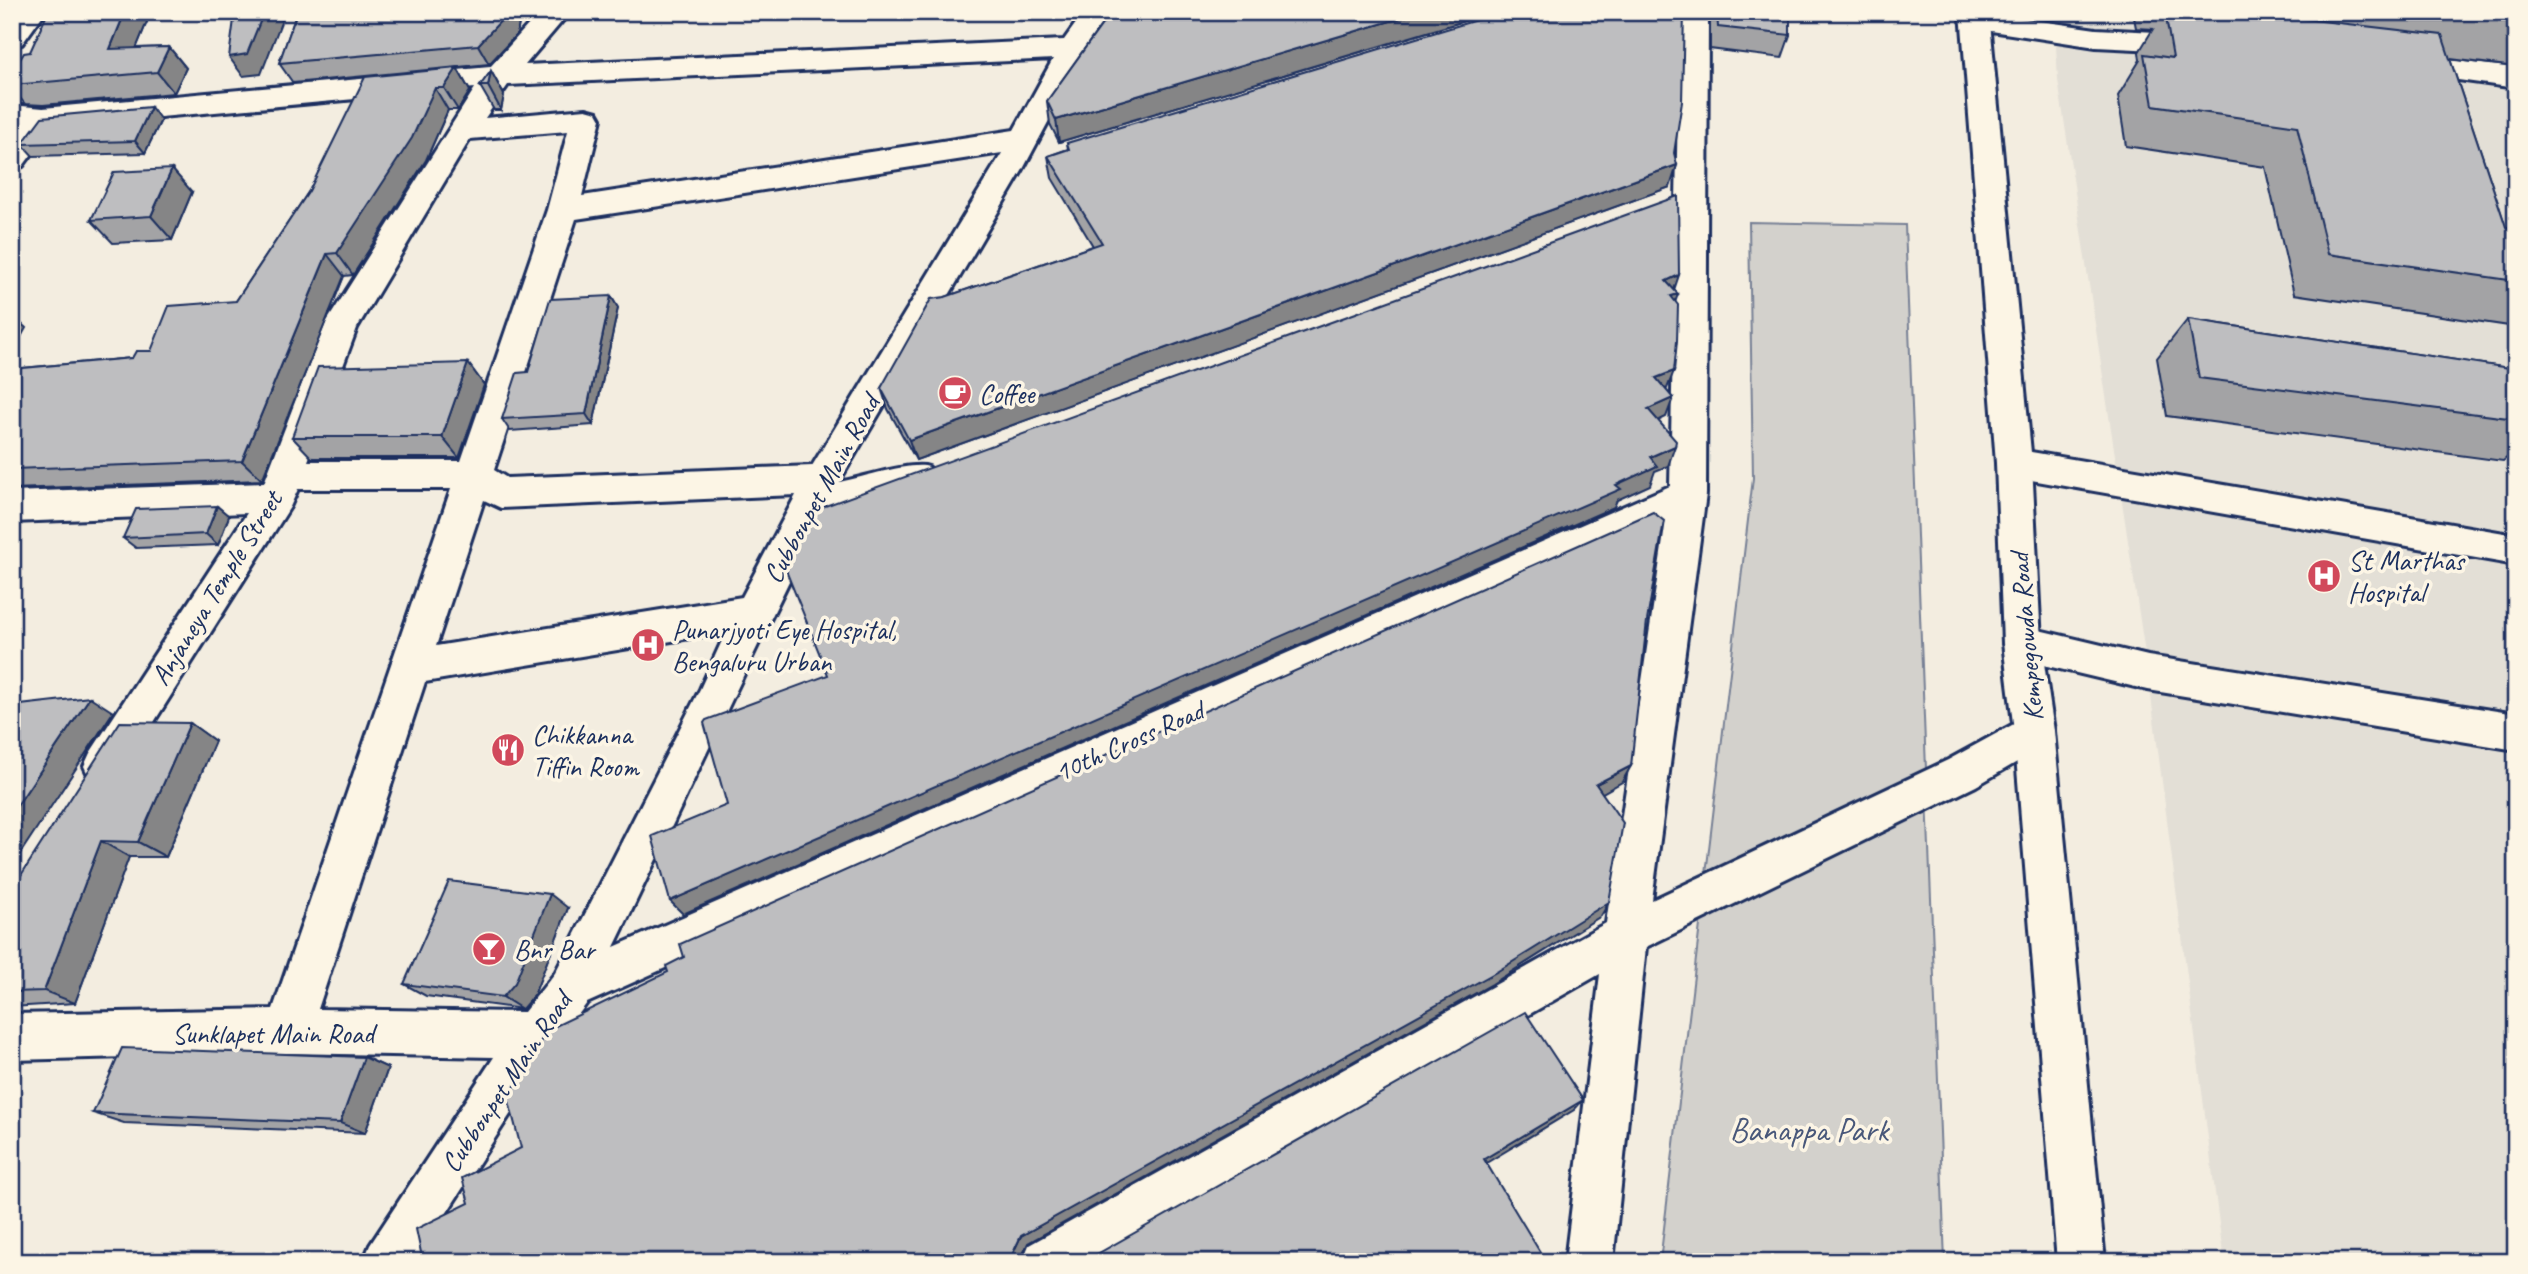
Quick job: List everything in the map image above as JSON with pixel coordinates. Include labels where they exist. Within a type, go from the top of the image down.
[{"type":"street","points":[[12,38],[31,12]]},
{"type":"street","name":"Anjaneya Temple Street","points":[[88,791],[281,486],[341,326],[461,130],[499,76],[556,12]]},
{"type":"street","name":"Cubbonpet Main Road","points":[[387,1262],[535,1035],[571,988],[716,697],[754,611],[817,491],[1026,156],[1073,49],[1099,12]]},
{"type":"street","points":[[1590,1262],[1626,935],[1688,495],[1679,199],[1694,12]]},
{"type":"street","points":[[1975,17],[2096,38],[2221,44]]},
{"type":"street","name":"Kempegowda Road","points":[[1975,17],[2014,463],[2022,643],[2034,732],[2081,1262]]},
{"type":"street","points":[[12,115],[43,118],[274,86],[1073,49]]},
{"type":"street","points":[[2382,62],[2516,78]]},
{"type":"street","points":[[288,1031],[563,210],[599,71]]},
{"type":"street","points":[[12,159],[43,118]]},
{"type":"street","points":[[461,130],[586,120]]},
{"type":"street","points":[[563,210],[1026,156]]},
{"type":"street","points":[[2014,463],[2516,550]]},
{"type":"street","points":[[12,508],[281,486],[474,475],[501,493],[817,491],[896,485],[948,466]]},
{"type":"street","name":"10th Cross Road","points":[[571,988],[1688,495]]},
{"type":"street","points":[[410,667],[754,611]]},
{"type":"street","points":[[2022,643],[2148,673],[2516,732]]},
{"type":"street","points":[[1046,1262],[1626,935],[1962,773],[2034,732]]},
{"type":"street","name":"Sunklapet Main Road","points":[[12,1037],[288,1031],[535,1035]]},
{"type":"shaded area","name":"St Marthas Hospital","points":[[2054,12],[2516,12],[2516,1262],[2224,1262],[2148,673],[2058,80]]},
{"type":"green space","name":"Banappa Park","points":[[1749,222],[1905,225],[1945,1262],[1660,1262],[1753,478]]},
{"type":"building","points":[[48,12],[125,12],[110,49],[169,47],[157,72],[12,83],[12,72],[24,53],[30,52]]},
{"type":"building","points":[[235,12],[264,12],[247,54],[229,57]]},
{"type":"building","points":[[297,12],[507,14],[478,45],[279,63]]},
{"type":"building","points":[[1111,12],[1421,12],[1056,120],[1047,101]]},
{"type":"building","points":[[1503,12],[1684,12],[1682,102],[1674,153],[1677,165],[909,440],[881,388],[931,299],[945,297],[1102,243],[1048,156],[1069,149],[1067,143]]},
{"type":"building","points":[[1717,12],[1790,12],[1790,35],[1718,27]]},
{"type":"building","points":[[2165,12],[2278,16],[2442,35],[2506,227],[2516,229],[2516,281],[2328,254],[2297,126],[2153,105],[2144,54],[2173,58]]},
{"type":"building","points":[[2445,12],[2516,12],[2516,21]]},
{"type":"building","points":[[457,68],[444,88],[435,88],[412,138],[337,253],[327,254],[242,461],[12,469],[12,369],[132,358],[136,351],[151,351],[169,306],[236,301],[309,191],[365,77]]},
{"type":"building","points":[[491,71],[488,86],[480,86]]},
{"type":"building","points":[[151,107],[135,141],[22,144],[42,117]]},
{"type":"building","points":[[172,169],[151,216],[91,220],[114,172]]},
{"type":"building","points":[[1678,196],[1679,275],[1666,281],[1678,294],[1671,296],[1678,305],[1674,371],[1656,378],[1673,398],[1648,409],[1676,441],[1675,446],[1650,457],[1657,466],[1616,485],[1621,489],[670,901],[652,836],[727,805],[704,723],[706,720],[828,675],[787,573],[787,564],[814,510]]},
{"type":"building","points":[[611,296],[586,414],[502,419],[517,373],[528,372],[550,299]]},
{"type":"building","points":[[2188,319],[2516,369],[2516,419],[2199,378]]},
{"type":"building","points":[[468,363],[442,437],[292,437],[318,367]]},
{"type":"building","points":[[217,506],[206,534],[123,538],[136,509]]},
{"type":"building","points":[[1653,512],[1664,521],[1647,621],[1631,766],[1596,784],[1623,823],[1609,902],[1498,971],[1021,1236],[1012,1255],[1015,1258],[1090,1258],[1525,1012],[1583,1100],[1484,1159],[1546,1262],[423,1262],[416,1229],[469,1203],[462,1178],[521,1148],[508,1098],[547,1030],[668,972],[666,966],[684,957],[680,944]]},
{"type":"building","points":[[90,697],[12,813],[12,706]]},
{"type":"building","points":[[120,722],[190,723],[138,842],[101,841],[44,991],[12,992],[12,890]]},
{"type":"building","points":[[449,881],[550,894],[515,983],[503,997],[404,984]]},
{"type":"building","points":[[122,1048],[364,1057],[340,1123],[93,1113]]},
{"type":"place","name":"Coffee","points":[[955,393]]},
{"type":"place","name":"St Marthas Hospital","points":[[2324,576]]},
{"type":"place","name":"Punarjyoti Eye Hospital, Bengaluru Urban","points":[[648,645]]},
{"type":"place","name":"Chikkanna Tiffin Room","points":[[508,750]]},
{"type":"place","name":"Bnr Bar","points":[[489,949]]}]
